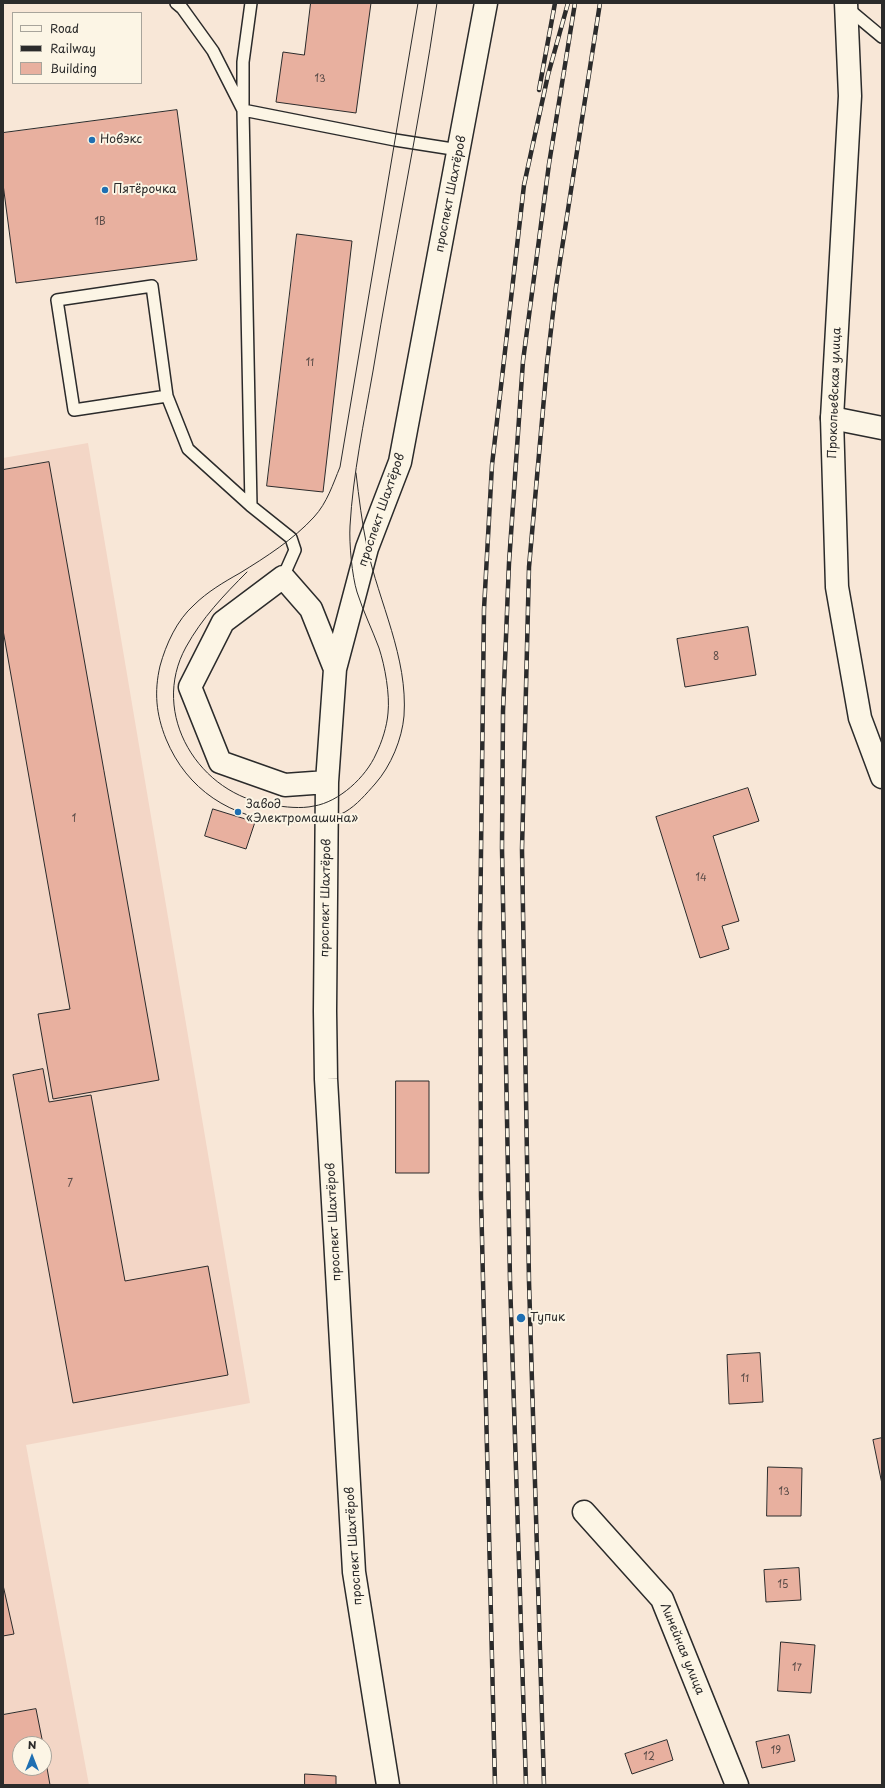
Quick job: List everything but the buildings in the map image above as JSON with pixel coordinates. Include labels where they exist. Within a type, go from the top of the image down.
[{"type":"street","name":"проспект Шахтёров","points":[[388,1785],[354,1572],[326,1079],[325,1011],[327,782],[335,669],[367,548],[400,462],[486,3]]},
{"type":"street","name":"Прокопьевская улица","points":[[846,5],[850,96],[832,418],[837,587],[860,718],[882,776]]},
{"type":"street","points":[[832,418],[882,428]]},
{"type":"street","points":[[327,782],[286,785],[220,762],[190,687],[222,622],[283,577],[311,609],[335,669]]},
{"type":"street","name":"Линейная улица","points":[[584,1512],[662,1599],[737,1785]]},
{"type":"lane","points":[[176,3],[182,8],[213,51],[243,110]]},
{"type":"lane","points":[[251,3],[243,62],[251,506]]},
{"type":"lane","points":[[846,5],[882,37]]},
{"type":"lane","points":[[243,110],[395,140],[459,150]]},
{"type":"lane","points":[[167,396],[74,410],[57,300],[152,286],[167,396],[188,449],[251,506],[291,538],[295,550],[283,577]]},
{"type":"shaded area","points":[[88,443],[250,1403],[26,1445],[89,1785],[3,1785],[3,458]]},
{"type":"tram line","points":[[356,473],[367,547],[372,568],[392,630],[402,673],[404,716],[401,734],[391,761],[381,777],[361,799],[345,812],[331,818],[308,822],[285,822],[247,815],[213,798],[199,787],[186,773],[175,757],[166,739],[158,712],[157,685],[160,666],[165,649],[177,625],[188,611],[199,600],[270,554],[306,525],[323,506],[340,467],[418,3]]},
{"type":"tram line","points":[[247,572],[206,617],[186,647],[176,673],[174,699],[178,724],[188,747],[203,768],[223,786],[246,798],[272,805],[304,807],[323,804],[342,794],[359,780],[366,771],[380,744],[387,718],[388,689],[383,663],[379,648],[355,585],[350,541],[351,507],[359,448],[437,3]]},
{"type":"railway","points":[[539,90],[555,3]]},
{"type":"railway","points":[[495,1785],[481,1196],[480,933],[484,609],[492,465],[524,185],[548,75],[568,3]]},
{"type":"railway","points":[[526,1785],[510,1280],[502,848],[503,711],[509,563],[523,361],[549,164],[575,3]]},
{"type":"railway","points":[[544,1785],[529,1281],[522,849],[529,567],[547,364],[556,287],[600,3]]},
{"type":"place","name":"Новэкс","points":[[92,140]]},
{"type":"place","name":"Пятёрочка","points":[[105,190]]},
{"type":"place","name":"Завод «Электромашина»","points":[[238,812]]},
{"type":"place","name":"Тупик","points":[[521,1318]]}]
